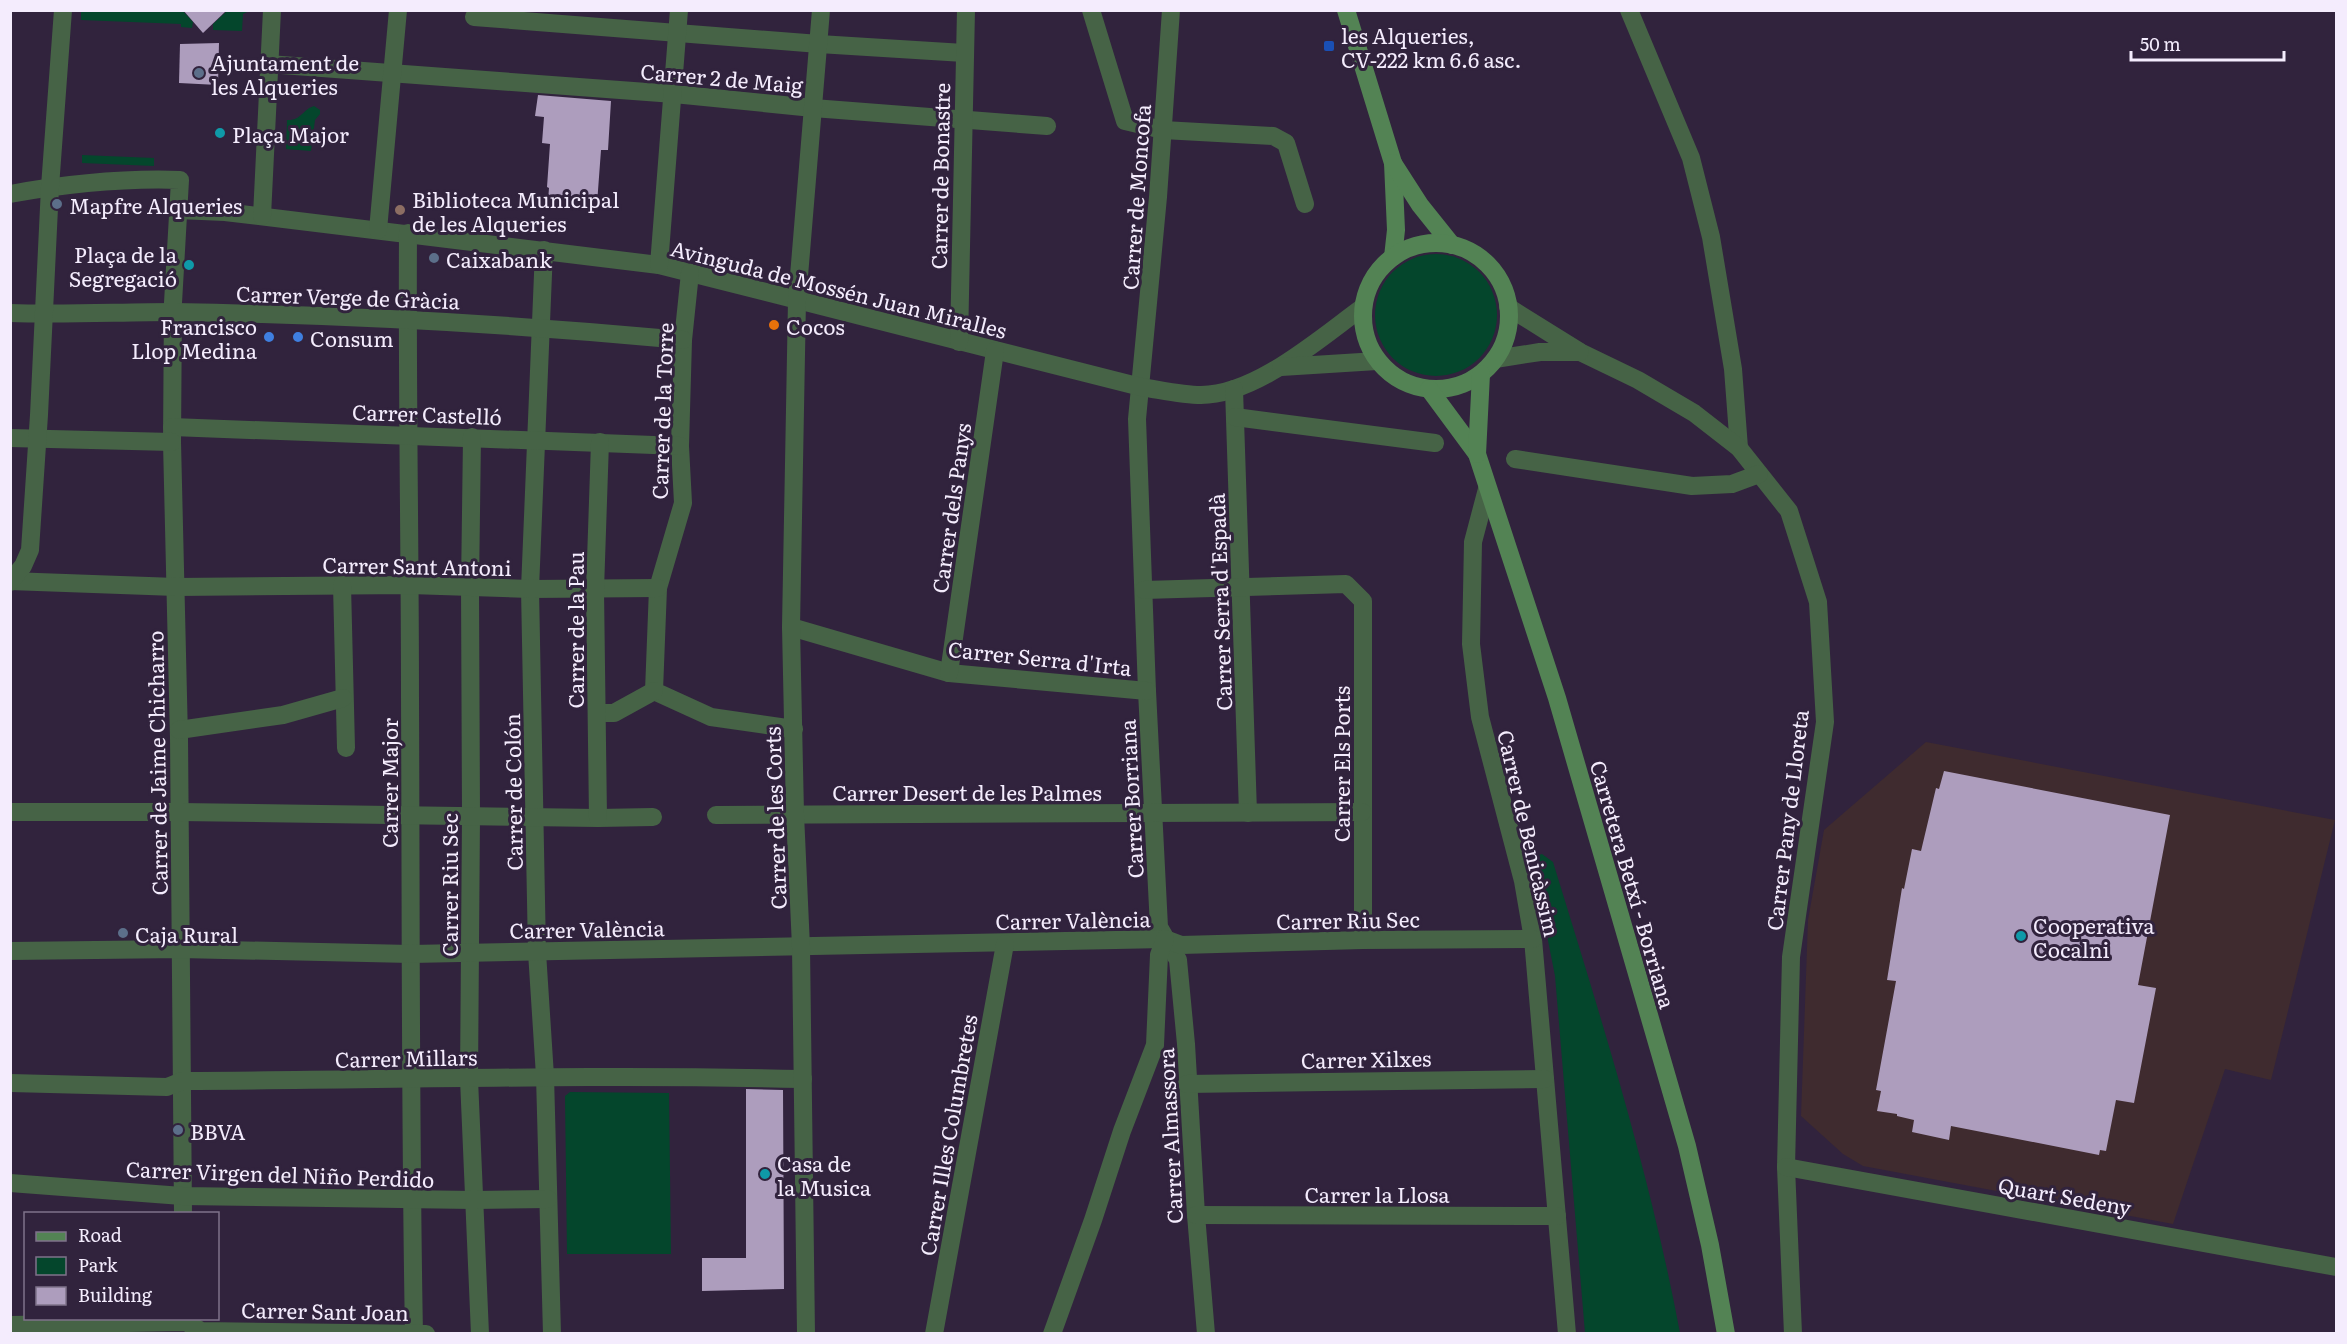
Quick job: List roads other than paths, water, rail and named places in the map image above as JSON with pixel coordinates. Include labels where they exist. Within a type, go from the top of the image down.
[{"type":"main road","points":[[1346,10],[1393,163],[1396,230],[1393,256]]},
{"type":"main road","points":[[1393,163],[1420,205],[1452,244]]},
{"type":"main road","points":[[1431,243],[1452,244],[1472,253],[1490,267],[1502,285],[1509,307],[1508,325],[1504,343],[1495,359],[1481,374],[1466,384],[1447,389],[1429,390],[1409,385],[1391,375],[1377,360],[1368,344],[1363,326],[1363,308],[1368,288],[1378,271],[1393,256],[1411,247],[1431,243]]},
{"type":"main road","name":"Carretera Betxí - Borriana","points":[[1481,374],[1477,454],[1557,698],[1686,1146],[1710,1245],[1726,1334]]},
{"type":"main road","name":"Carretera Betxí - Borriana","points":[[1429,390],[1477,454]]},
{"type":"street","points":[[11,582],[23,566],[30,550],[38,439],[50,187],[63,10]]},
{"type":"street","points":[[262,216],[272,10]]},
{"type":"street","points":[[178,210],[225,212],[378,230],[398,10]]},
{"type":"street","points":[[659,265],[679,10]]},
{"type":"street","name":"Carrer de les Corts","points":[[806,1334],[801,947],[795,814],[791,627],[797,300],[821,10]]},
{"type":"street","name":"Carrer de Bonastre","points":[[959,342],[966,10]]},
{"type":"street","points":[[1091,10],[1125,120],[1163,130],[1274,136],[1286,142],[1305,204]]},
{"type":"street","name":"Carrer de Moncofa","points":[[1141,387],[1171,10]]},
{"type":"street","points":[[1629,10],[1690,158],[1711,237],[1733,369],[1739,448]]},
{"type":"street","points":[[474,17],[964,53]]},
{"type":"street","points":[[269,56],[393,74]]},
{"type":"street","name":"Carrer 2 de Maig","points":[[393,74],[674,94],[813,108],[1047,126]]},
{"type":"street","points":[[10,194],[50,187],[180,180],[174,312]]},
{"type":"street","name":"Avinguda de Mossén Juan Miralles","points":[[378,230],[659,265],[1141,387],[1202,395],[1234,389],[1281,367],[1363,308]]},
{"type":"street","name":"Carrer Major","points":[[408,232],[411,1200],[414,1333]]},
{"type":"street","name":"Carrer de Colón","points":[[544,250],[530,589],[537,952],[545,1076],[552,1334]]},
{"type":"street","name":"Carrer de la Torre","points":[[654,691],[658,588],[683,503],[680,446],[684,340],[690,273]]},
{"type":"street","name":"Carrer Pany de Lloreta","points":[[1509,307],[1580,352],[1638,380],[1685,408],[1739,448],[1789,511],[1818,602],[1825,722],[1791,957],[1786,1167],[1793,1334]]},
{"type":"street","name":"Carrer Verge de Gràcia","points":[[10,313],[44,315],[174,312],[407,321],[540,327],[684,340]]},
{"type":"street","name":"Carrer de Jaime Chicharro","points":[[174,312],[172,434],[179,730],[182,1205]]},
{"type":"street","name":"Carrer dels Panys","points":[[949,672],[995,351]]},
{"type":"street","name":"Carrer Pany de Lloreta","points":[[1495,359],[1540,352],[1580,352]]},
{"type":"street","name":"Avinguda de Mossén Juan Miralles","points":[[1281,367],[1377,360]]},
{"type":"street","name":"Carrer Borriana","points":[[1052,1334],[1122,1131],[1155,1045],[1159,955],[1165,939],[1159,927],[1147,691],[1137,419],[1141,387]]},
{"type":"street","name":"Carrer Serra d'Espadà","points":[[1234,389],[1248,813]]},
{"type":"street","points":[[1235,417],[1435,443]]},
{"type":"street","name":"Carrer Castelló","points":[[10,438],[172,434],[407,435],[680,446]]},
{"type":"street","name":"Carrer Riu Sec","points":[[472,437],[469,1079],[480,1334]]},
{"type":"street","name":"Carrer de la Pau","points":[[598,818],[595,590],[600,442]]},
{"type":"street","points":[[1515,459],[1692,486],[1732,484],[1759,474]]},
{"type":"street","name":"Carrer de Benicàssim","points":[[1487,489],[1473,542],[1471,644],[1480,717],[1523,881],[1533,939],[1567,1334]]},
{"type":"street","name":"Carrer Sant Antoni","points":[[11,582],[176,587],[410,585],[595,590],[658,588]]},
{"type":"street","name":"Carrer Els Ports","points":[[1242,588],[1346,584],[1363,601],[1363,940]]},
{"type":"street","points":[[342,585],[346,748]]},
{"type":"street","points":[[1143,590],[1242,588]]},
{"type":"street","name":"Carrer Serra d'Irta","points":[[791,627],[949,672],[1147,691]]},
{"type":"street","points":[[597,713],[614,713],[654,691],[711,717],[794,729]]},
{"type":"street","points":[[179,730],[283,715],[343,698]]},
{"type":"street","points":[[10,812],[652,817]]},
{"type":"street","name":"Carrer Desert de les Palmes","points":[[716,815],[1362,812]]},
{"type":"street","name":"Carrer Riu Sec","points":[[1165,939],[1181,945],[1363,940],[1533,939]]},
{"type":"street","name":"Carrer València","points":[[10,951],[181,949],[411,954],[1005,944],[1165,939]]},
{"type":"street","name":"Carrer Almassora","points":[[1165,939],[1178,960],[1206,1334]]},
{"type":"street","name":"Carrer Illes Columbretes","points":[[934,1334],[1005,944]]},
{"type":"street","points":[[1155,1045],[1171,1041],[1186,1044]]},
{"type":"street","name":"Carrer Millars","points":[[10,1083],[167,1087],[182,1081],[412,1080],[545,1076],[803,1079]]},
{"type":"street","name":"Carrer Xilxes","points":[[1187,1084],[1545,1079]]},
{"type":"street","name":"Quart Sedeny","points":[[1786,1167],[2337,1267]]},
{"type":"street","name":"Carrer Virgen del Niño Perdido","points":[[10,1183],[182,1205],[548,1198]]},
{"type":"street","name":"Carrer la Llosa","points":[[1196,1215],[1557,1216]]},
{"type":"street","name":"Carrer Sant Joan","points":[[10,1325],[186,1324],[201,1331],[426,1334]]},
{"type":"place","name":"les Alqueries, CV-222 km 6.6 asc.","points":[[1329,46]]},
{"type":"place","name":"Ajuntament de les Alqueries","points":[[199,73]]},
{"type":"place","name":"Plaça Major","points":[[220,133]]},
{"type":"place","name":"Mapfre Alqueries","points":[[57,204]]},
{"type":"place","name":"Biblioteca Municipal de les Alqueries","points":[[400,210]]},
{"type":"place","name":"Caixabank","points":[[434,258]]},
{"type":"place","name":"Plaça de la Segregació","points":[[189,265]]},
{"type":"place","name":"Cocos","points":[[774,325]]},
{"type":"place","name":"Francisco Llop Medina","points":[[269,337]]},
{"type":"place","name":"Consum","points":[[298,337]]},
{"type":"place","name":"Caja Rural","points":[[123,933]]},
{"type":"place","name":"Cooperativa Cocalni","points":[[2021,936]]},
{"type":"place","name":"BBVA","points":[[178,1130]]},
{"type":"place","name":"Casa de la Musica","points":[[765,1174]]}]
